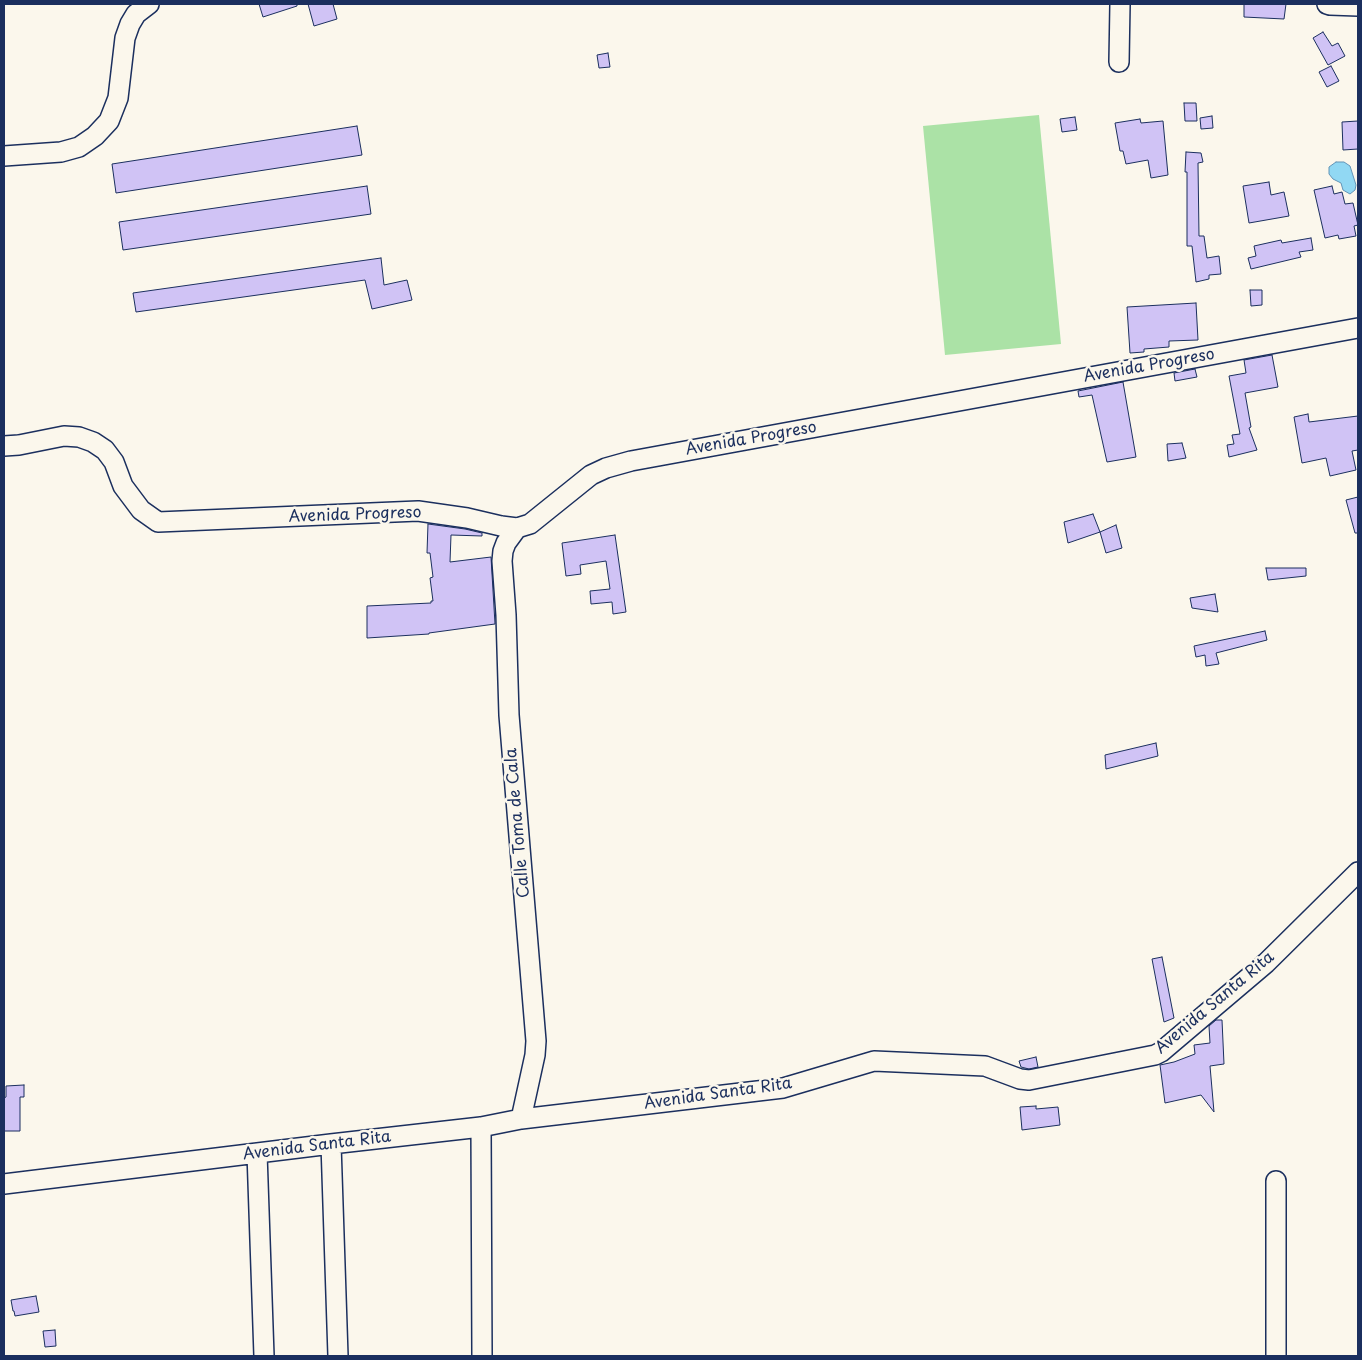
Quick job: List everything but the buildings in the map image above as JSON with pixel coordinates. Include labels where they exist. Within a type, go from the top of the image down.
[{"type":"street","points":[[4,156],[61,152],[79,147],[95,136],[109,121],[118,98],[125,38],[130,24],[136,14],[149,4]]},
{"type":"street","points":[[1119,62],[1120,4]]},
{"type":"street","points":[[1326,4],[1358,6]]},
{"type":"street","name":"Avenida Progreso","points":[[4,446],[64,436],[79,436],[93,442],[105,450],[114,462],[123,486],[141,510],[158,522],[418,511],[517,528],[530,524],[590,475],[631,461],[1358,328]]},
{"type":"street","name":"Calle Toma de Cala","points":[[517,528],[506,543],[502,561],[506,615],[509,715],[536,1041],[536,1054],[522,1119]]},
{"type":"street","name":"Avenida Santa Rita","points":[[4,1184],[480,1127],[522,1119],[782,1088],[874,1061],[982,1066],[1020,1079],[1030,1080],[1155,1055],[1161,1052],[1266,963],[1358,872]]},
{"type":"street","points":[[480,1127],[482,1356]]},
{"type":"street","points":[[331,1144],[338,1356]]},
{"type":"street","points":[[257,1153],[264,1356]]},
{"type":"street","points":[[1276,1181],[1276,1356]]},
{"type":"green space","points":[[1039,115],[1061,344],[945,355],[923,126]]},
{"type":"water","points":[[1336,162],[1344,162],[1350,166],[1356,185],[1355,190],[1350,194],[1343,190],[1341,183],[1333,179],[1329,174],[1329,167]]}]
